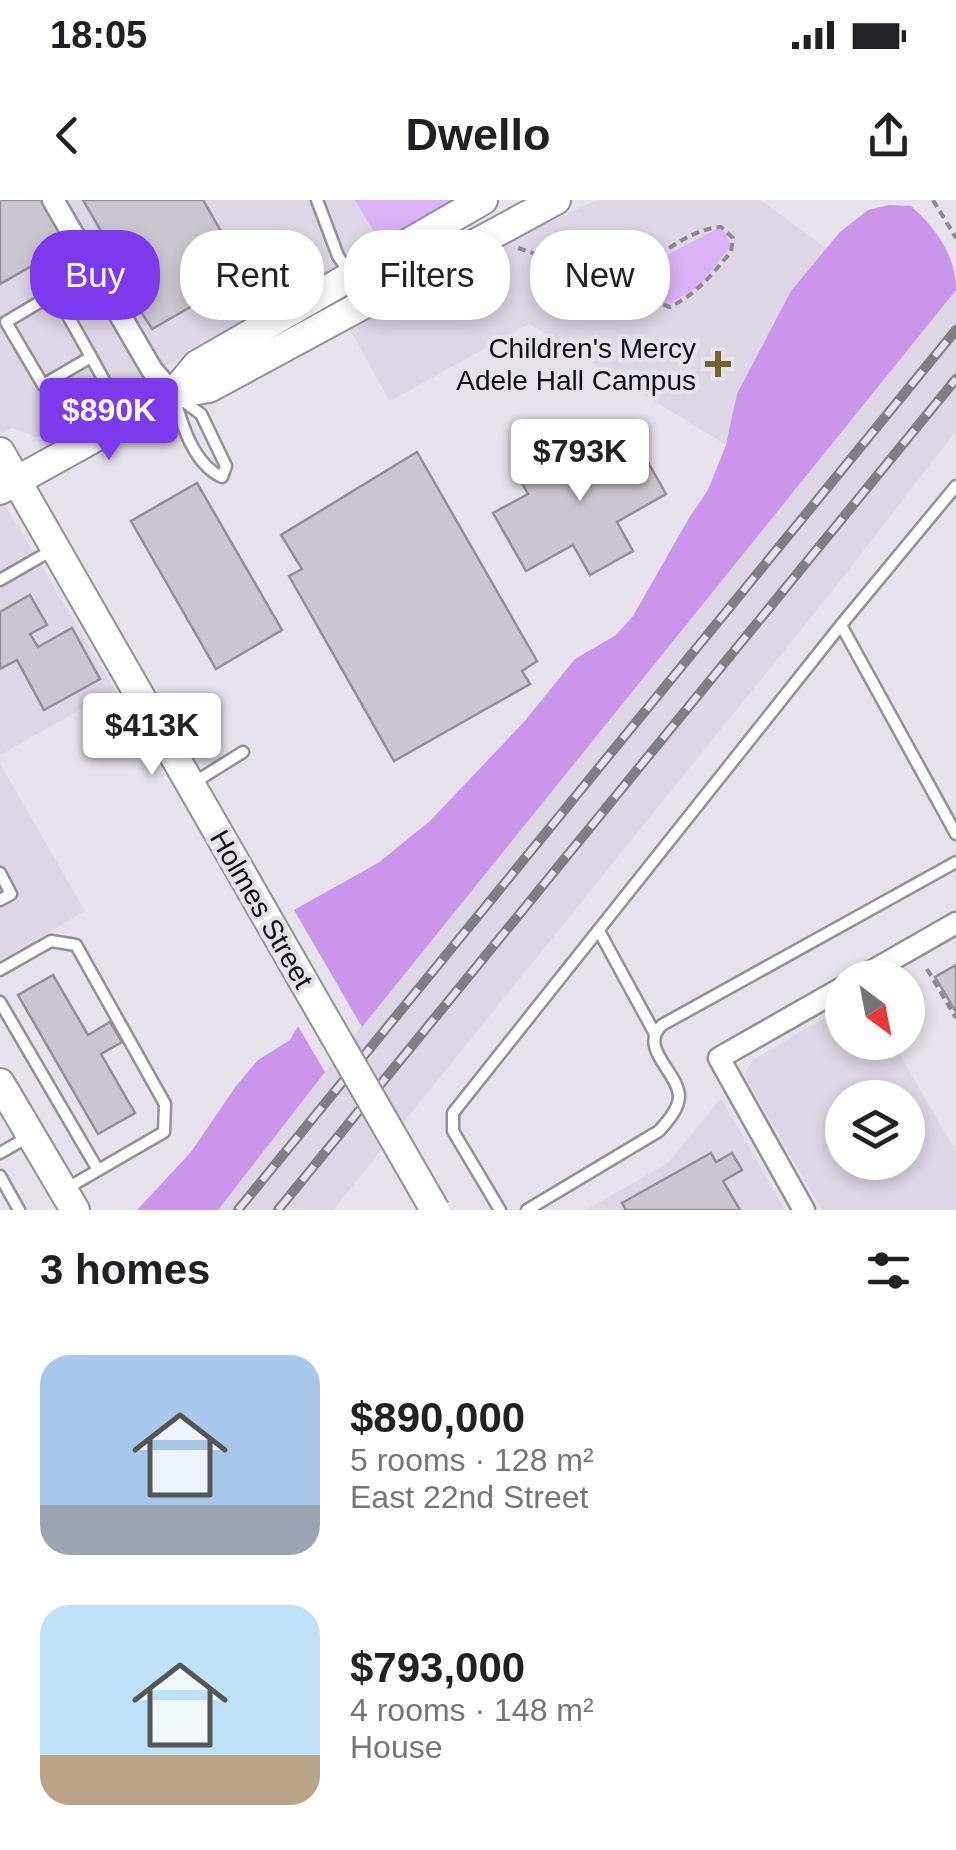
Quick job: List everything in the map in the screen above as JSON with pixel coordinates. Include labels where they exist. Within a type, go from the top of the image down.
[{"type":"street","points":[[53,200],[152,370],[172,394]]},
{"type":"street","points":[[500,230],[556,200]]},
{"type":"street","points":[[431,230],[478,203]]},
{"type":"street","points":[[8,486],[172,394],[197,365],[344,280]]},
{"type":"street","points":[[172,394],[209,388],[344,315]]},
{"type":"street","name":"Holmes Street","points":[[0,452],[8,486],[55,549],[435,1210]]},
{"type":"street","points":[[891,960],[956,923]]},
{"type":"street","points":[[804,1210],[719,1058],[825,998]]},
{"type":"street","points":[[0,1083],[69,1200]]},
{"type":"lane","points":[[317,200],[344,265]]},
{"type":"lane","points":[[478,203],[489,230]]},
{"type":"lane","points":[[91,357],[42,385],[6,322],[55,293],[91,357],[126,421]]},
{"type":"lane","points":[[172,394],[202,414],[226,466],[222,477],[207,470],[182,424],[172,394]]},
{"type":"lane","points":[[500,1210],[453,1131],[453,1114],[956,486]]},
{"type":"lane","points":[[0,580],[55,549]]},
{"type":"lane","points":[[841,625],[956,834]]},
{"type":"lane","points":[[190,786],[243,752]]},
{"type":"lane","points":[[654,1032],[956,862]]},
{"type":"lane","points":[[0,873],[11,894],[0,900]]},
{"type":"lane","points":[[527,1210],[659,1130],[679,1102],[679,1092],[653,1043],[654,1032],[599,932]]},
{"type":"lane","points":[[0,970],[52,941],[76,945],[165,1104],[164,1132],[98,1170],[69,1200]]},
{"type":"lane","points":[[0,1002],[98,1170]]},
{"type":"lane","points":[[0,1153],[30,1136]]},
{"type":"lane","points":[[0,1176],[19,1210]]},
{"type":"path","points":[[933,200],[956,238]]},
{"type":"path","points":[[722,227],[733,238],[732,252],[700,289],[674,306],[618,286],[667,251],[706,230],[722,227]]},
{"type":"path","points":[[518,248],[530,253]]},
{"type":"path","points":[[928,969],[956,1018]]},
{"type":"shaded area","points":[[0,200],[42,200],[59,230],[30,230],[30,320],[111,320],[145,378],[47,436],[36,437],[12,428],[0,435]]},
{"type":"shaded area","points":[[65,200],[355,200],[373,230],[344,230],[344,265],[324,276],[324,230],[180,230],[180,320],[247,320],[166,366],[159,366],[133,320],[160,320],[160,230],[82,230]]},
{"type":"shaded area","points":[[355,200],[459,200],[406,230],[373,230]]},
{"type":"shaded area","name":"Children's Mercy Adele Hall Campus","points":[[597,200],[760,200],[893,297],[762,467],[529,324],[390,401],[349,328],[364,320],[510,320],[510,240],[530,230],[530,320],[670,320],[670,230],[531,230]]},
{"type":"shaded area","points":[[889,205],[911,206],[929,224],[948,254],[956,290],[362,1027],[294,910],[378,863],[430,821],[523,723],[575,659],[616,635],[633,616],[708,490],[726,445],[737,394],[791,291],[840,232],[868,210]]},
{"type":"shaded area","points":[[717,229],[725,232],[731,246],[699,286],[670,304],[670,253]]},
{"type":"shaded area","points":[[956,290],[956,431],[833,590],[333,1210],[218,1210],[279,1129]]},
{"type":"shaded area","points":[[344,296],[344,300],[324,308]]},
{"type":"shaded area","points":[[0,497],[115,690],[0,755]]},
{"type":"shaded area","points":[[0,764],[85,911],[0,960]]},
{"type":"shaded area","points":[[825,1017],[825,1060],[903,1060],[914,1080],[825,1080],[825,1180],[925,1180],[925,1098],[956,1152],[956,1210],[822,1210],[747,1080],[746,1071],[752,1061]]},
{"type":"shaded area","points":[[298,1026],[325,1072],[218,1210],[137,1210],[191,1152],[258,1060],[290,1040]]},
{"type":"shaded area","points":[[721,1098],[785,1210],[586,1210],[668,1163]]},
{"type":"building","points":[[0,200],[41,200],[58,230],[30,230],[30,267],[0,284]]},
{"type":"building","points":[[83,200],[203,200],[220,230],[180,230],[180,313],[152,329],[146,320],[160,320],[160,230],[100,230]]},
{"type":"building","points":[[632,434],[666,494],[617,522],[633,551],[590,575],[573,545],[526,571],[493,513],[528,494],[519,478],[588,438],[597,453]]},
{"type":"building","points":[[417,452],[537,661],[522,671],[530,684],[394,761],[289,576],[302,569],[281,535]]},
{"type":"building","points":[[197,483],[282,630],[216,669],[131,521]]},
{"type":"building","points":[[30,595],[47,625],[30,634],[38,647],[72,628],[100,679],[44,710],[17,660],[0,669],[0,612]]},
{"type":"building","points":[[956,965],[956,1012],[935,977]]},
{"type":"building","points":[[53,975],[88,1035],[110,1022],[122,1042],[101,1054],[135,1113],[98,1134],[18,995]]},
{"type":"building","points":[[711,1153],[716,1162],[732,1153],[742,1170],[723,1181],[740,1210],[626,1210],[622,1203]]},
{"type":"railway","points":[[238,1210],[956,330]]},
{"type":"railway","points":[[278,1210],[956,379]]},
{"type":"place","name":"Children's Mercy Adele Hall Campus","points":[[718,364]]}]
